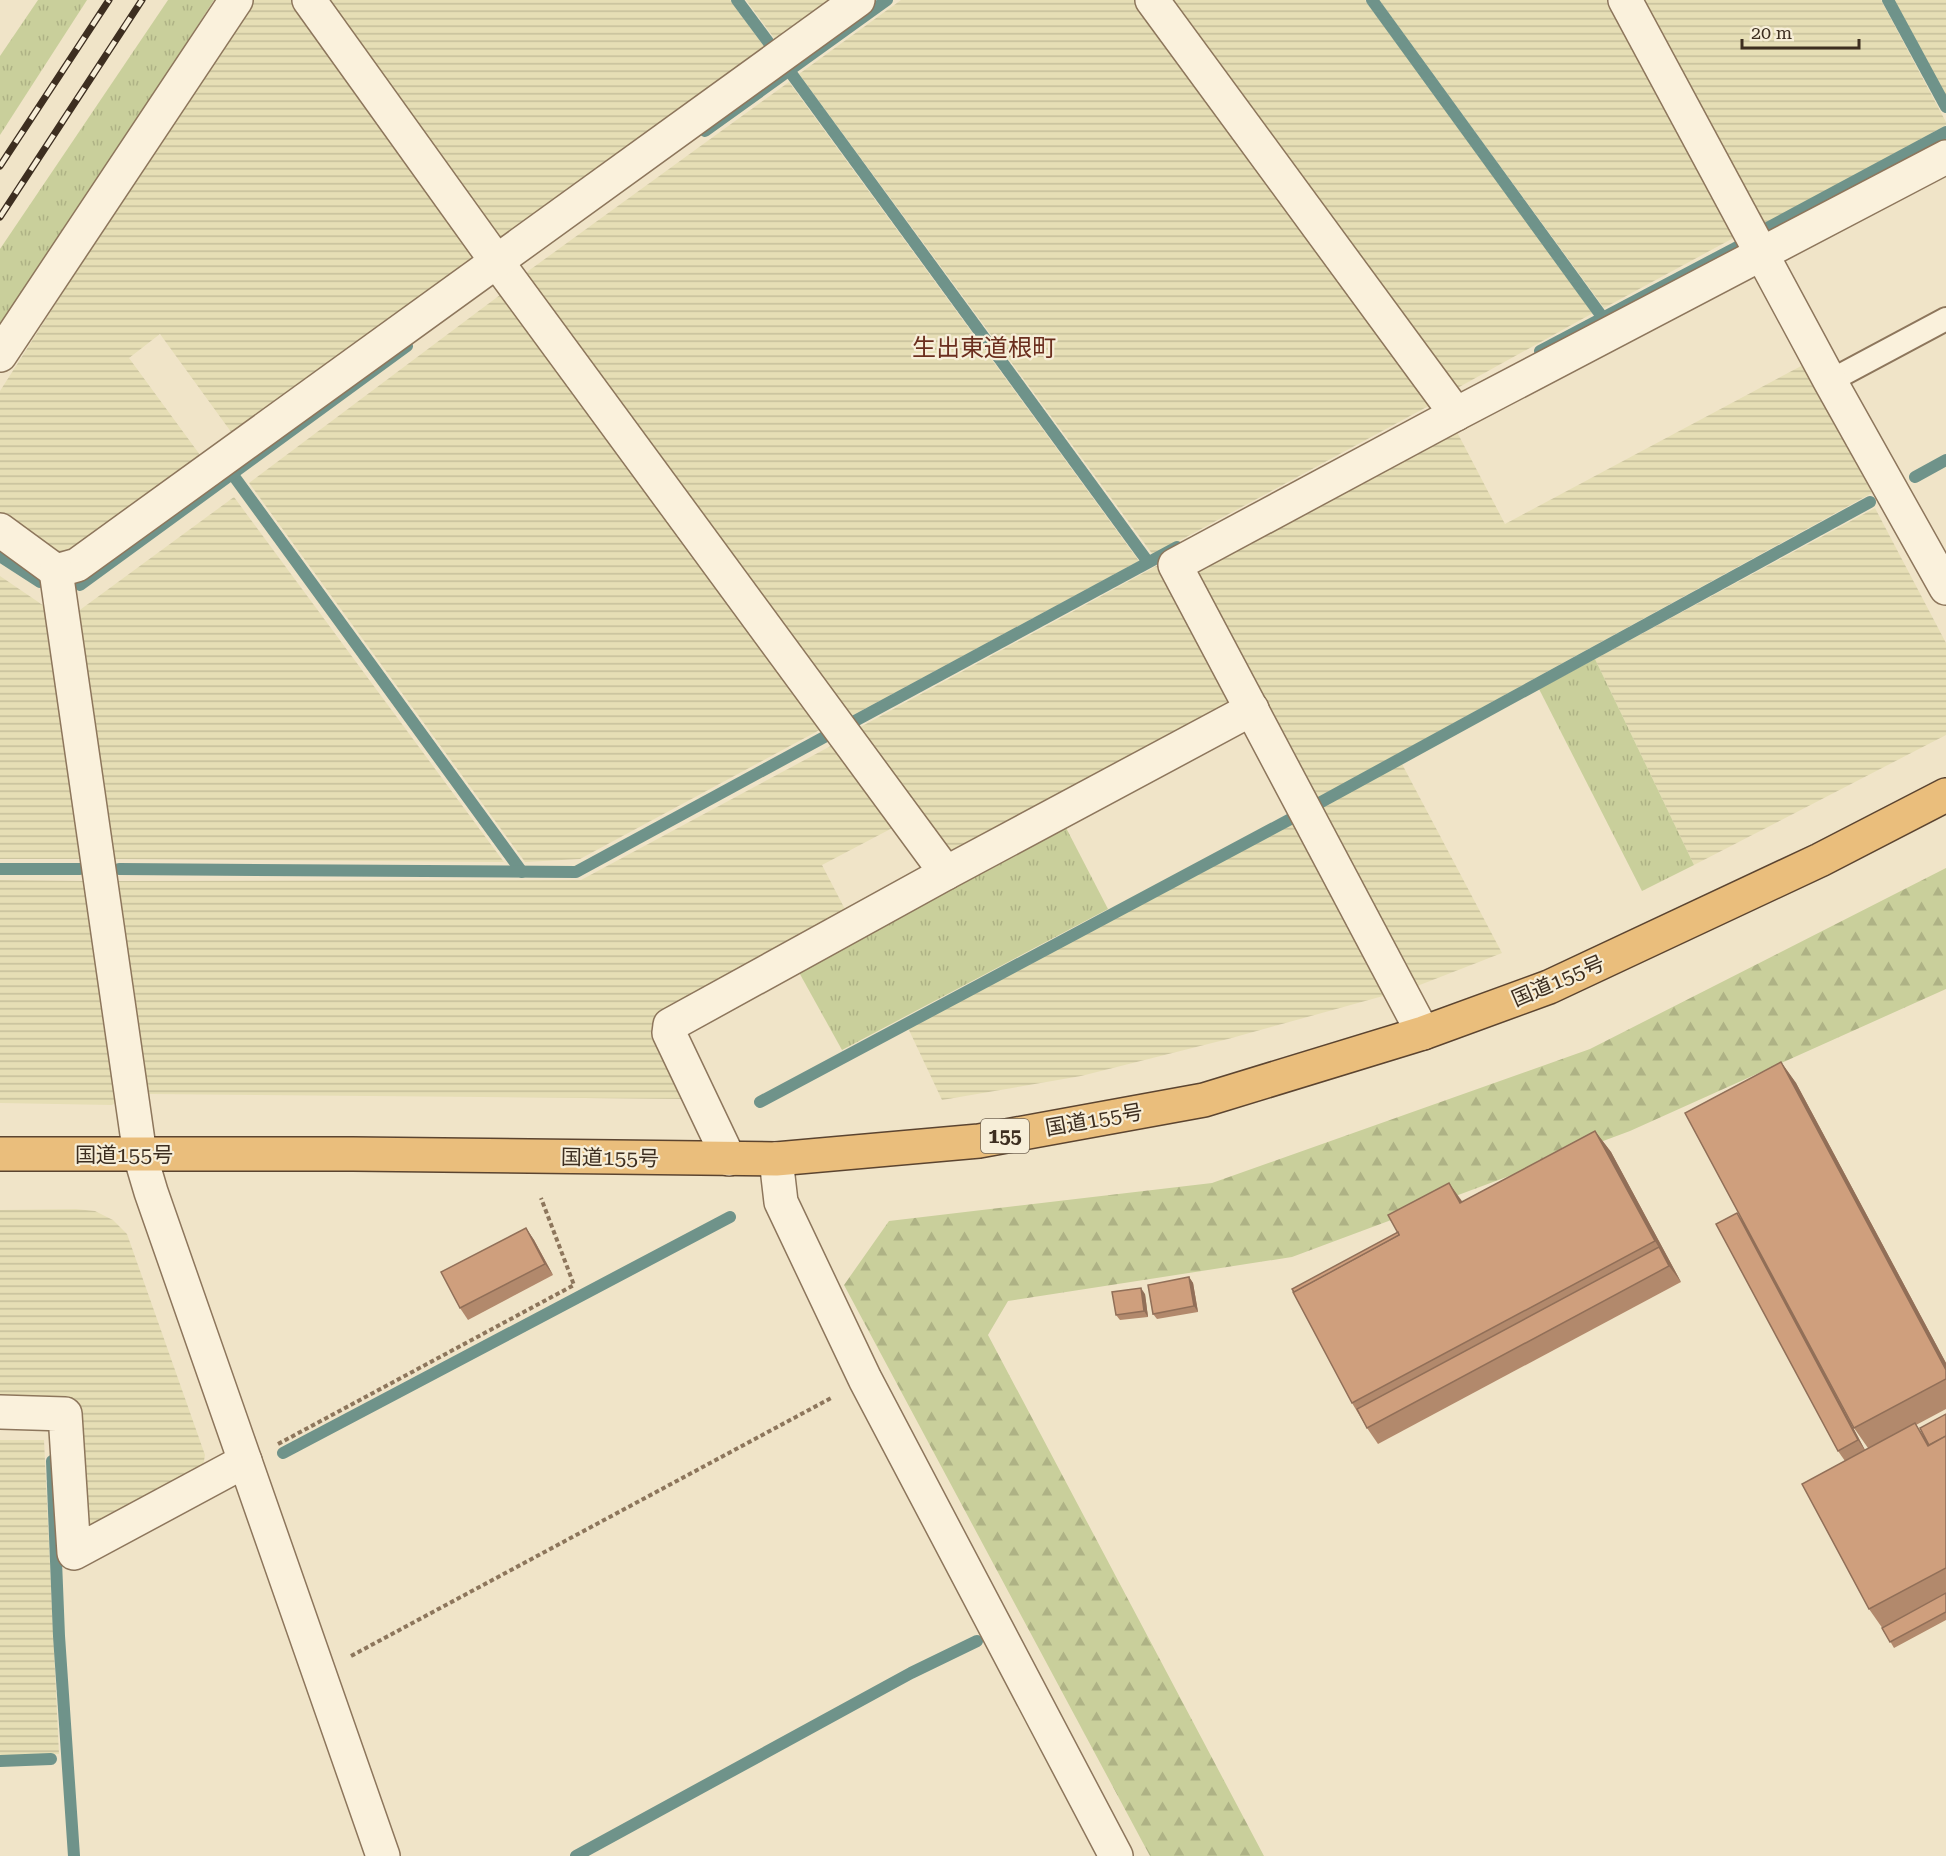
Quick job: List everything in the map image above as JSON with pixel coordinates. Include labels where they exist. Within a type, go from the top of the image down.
[{"type":"highway","name":"国道155号","points":[[0,1154],[353,1154],[776,1159],[979,1141],[1204,1100],[1423,1033],[1549,987],[1820,860],[1946,795]]},
{"type":"street","points":[[0,355],[236,0]]},
{"type":"street","points":[[309,0],[497,262],[946,873]]},
{"type":"street","points":[[56,571],[77,566],[858,0]]},
{"type":"street","points":[[1152,0],[1456,414]]},
{"type":"street","points":[[1625,0],[1830,381],[1946,588]]},
{"type":"street","points":[[1423,1033],[1175,565],[1456,414],[1946,157]]},
{"type":"street","points":[[0,530],[56,571],[140,1155],[383,1856]]},
{"type":"street","points":[[729,1159],[669,1033],[670,1025],[946,873],[1252,709]]},
{"type":"street","points":[[776,1159],[781,1202],[866,1380],[1116,1856]]},
{"type":"street","points":[[0,1412],[65,1414],[74,1553],[246,1461]]},
{"type":"lane","points":[[1830,381],[1946,319]]},
{"type":"path","points":[[246,1461],[574,1285],[541,1198]]},
{"type":"path","points":[[319,1673],[866,1380]]},
{"type":"shaded area","points":[[249,0],[297,0],[476,258],[234,436],[160,334],[129,358],[203,459],[78,552],[58,552],[0,512],[0,391]]},
{"type":"shaded area","points":[[317,0],[730,0],[767,50],[503,238],[490,238]]},
{"type":"shaded area","points":[[746,0],[836,0],[777,42]]},
{"type":"shaded area","points":[[901,0],[1140,0],[1434,403],[1153,555],[799,74]]},
{"type":"shaded area","points":[[1165,0],[1365,0],[1593,313],[1452,391]]},
{"type":"shaded area","points":[[1379,0],[1611,0],[1739,235],[1604,308]]},
{"type":"shaded area","points":[[1635,0],[1881,0],[1946,125],[1759,228]]},
{"type":"shaded area","points":[[1893,0],[1946,0],[1946,97]]},
{"type":"shaded area","points":[[789,82],[1139,561],[844,720],[520,277]]},
{"type":"shaded area","points":[[504,292],[827,726],[580,859],[525,862],[249,483]]},
{"type":"shaded area","points":[[1803,365],[1872,493],[1310,802],[1187,574],[1457,432],[1505,524]]},
{"type":"shaded area","points":[[234,497],[504,862],[112,859],[73,615]]},
{"type":"shaded area","points":[[1875,508],[1946,643],[1946,735],[1694,865],[1595,659]]},
{"type":"shaded area","points":[[1162,563],[1233,708],[954,859],[853,731]]},
{"type":"shaded area","points":[[0,576],[50,610],[86,859],[0,859]]},
{"type":"shaded area","points":[[840,741],[900,824],[822,865],[849,917],[657,1019],[685,1099],[148,1094],[114,881],[581,880]]},
{"type":"shaded area","points":[[1402,764],[1502,953],[1412,988],[1316,810]]},
{"type":"shaded area","points":[[1302,819],[1394,993],[1228,1039],[1081,1076],[942,1100],[908,1028]]},
{"type":"shaded area","points":[[0,880],[88,881],[121,1099],[112,1105],[0,1103]]},
{"type":"shaded area","points":[[0,1210],[95,1211],[113,1220],[127,1234],[205,1455],[202,1472],[92,1530],[83,1518],[74,1405],[0,1404]]},
{"type":"shaded area","points":[[0,1440],[44,1440],[59,1754],[0,1756]]},
{"type":"green space","points":[[38,0],[87,0],[0,135],[0,56]]},
{"type":"green space","points":[[168,0],[214,0],[0,334],[0,249]]},
{"type":"green space","points":[[1595,659],[1694,865],[1642,891],[1539,689]]},
{"type":"green space","points":[[1063,822],[1108,909],[842,1050],[796,967]]},
{"type":"green space","points":[[1946,868],[1946,989],[1630,1131],[1292,1257],[1008,1301],[988,1335],[1264,1856],[1150,1856],[844,1285],[889,1221],[1212,1183],[1590,1049]]},
{"type":"building","points":[[1781,1062],[1946,1370],[1946,1379],[1854,1428],[1685,1113]]},
{"type":"building","points":[[1595,1131],[1655,1241],[1352,1403],[1293,1292],[1399,1235],[1388,1215],[1449,1183],[1460,1203]]},
{"type":"building","points":[[1737,1213],[1858,1440],[1838,1451],[1716,1224]]},
{"type":"building","points":[[526,1228],[545,1264],[460,1308],[441,1272]]},
{"type":"building","points":[[1398,1232],[1399,1235],[1294,1292],[1292,1289]]},
{"type":"building","points":[[1659,1247],[1669,1266],[1367,1428],[1357,1409]]},
{"type":"building","points":[[1189,1277],[1194,1306],[1153,1314],[1148,1285]]},
{"type":"building","points":[[1141,1288],[1144,1311],[1116,1315],[1112,1292]]},
{"type":"building","points":[[1946,1414],[1946,1436],[1929,1445],[1920,1428]]},
{"type":"building","points":[[1915,1423],[1928,1446],[1946,1436],[1946,1568],[1869,1609],[1802,1484]]},
{"type":"building","points":[[1946,1593],[1946,1612],[1890,1642],[1882,1628]]},
{"type":"waterway","points":[[737,0],[769,43]]},
{"type":"waterway","points":[[705,131],[887,0]]},
{"type":"waterway","points":[[1372,0],[1603,318]]},
{"type":"waterway","points":[[1888,0],[1946,107]]},
{"type":"waterway","points":[[785,65],[1148,562]]},
{"type":"waterway","points":[[1760,232],[1946,132]]},
{"type":"waterway","points":[[1540,351],[1741,245]]},
{"type":"waterway","points":[[80,585],[407,346]]},
{"type":"waterway","points":[[1915,477],[1946,460]]},
{"type":"waterway","points":[[233,475],[522,872]]},
{"type":"waterway","points":[[1312,807],[1870,502]]},
{"type":"waterway","points":[[853,722],[1177,547]]},
{"type":"waterway","points":[[0,556],[40,582]]},
{"type":"waterway","points":[[119,869],[576,872],[828,735]]},
{"type":"waterway","points":[[760,1102],[1298,815]]},
{"type":"waterway","points":[[0,869],[80,869]]},
{"type":"waterway","points":[[283,1453],[730,1217]]},
{"type":"waterway","points":[[52,1461],[59,1636],[74,1856]]},
{"type":"waterway","points":[[576,1856],[911,1673],[977,1641]]},
{"type":"waterway","points":[[0,1761],[51,1759]]},
{"type":"railway","points":[[0,166],[109,0]]},
{"type":"railway","points":[[0,217],[142,0]]},
{"type":"district","name":"生出東道根町","points":[[984,348]]}]
